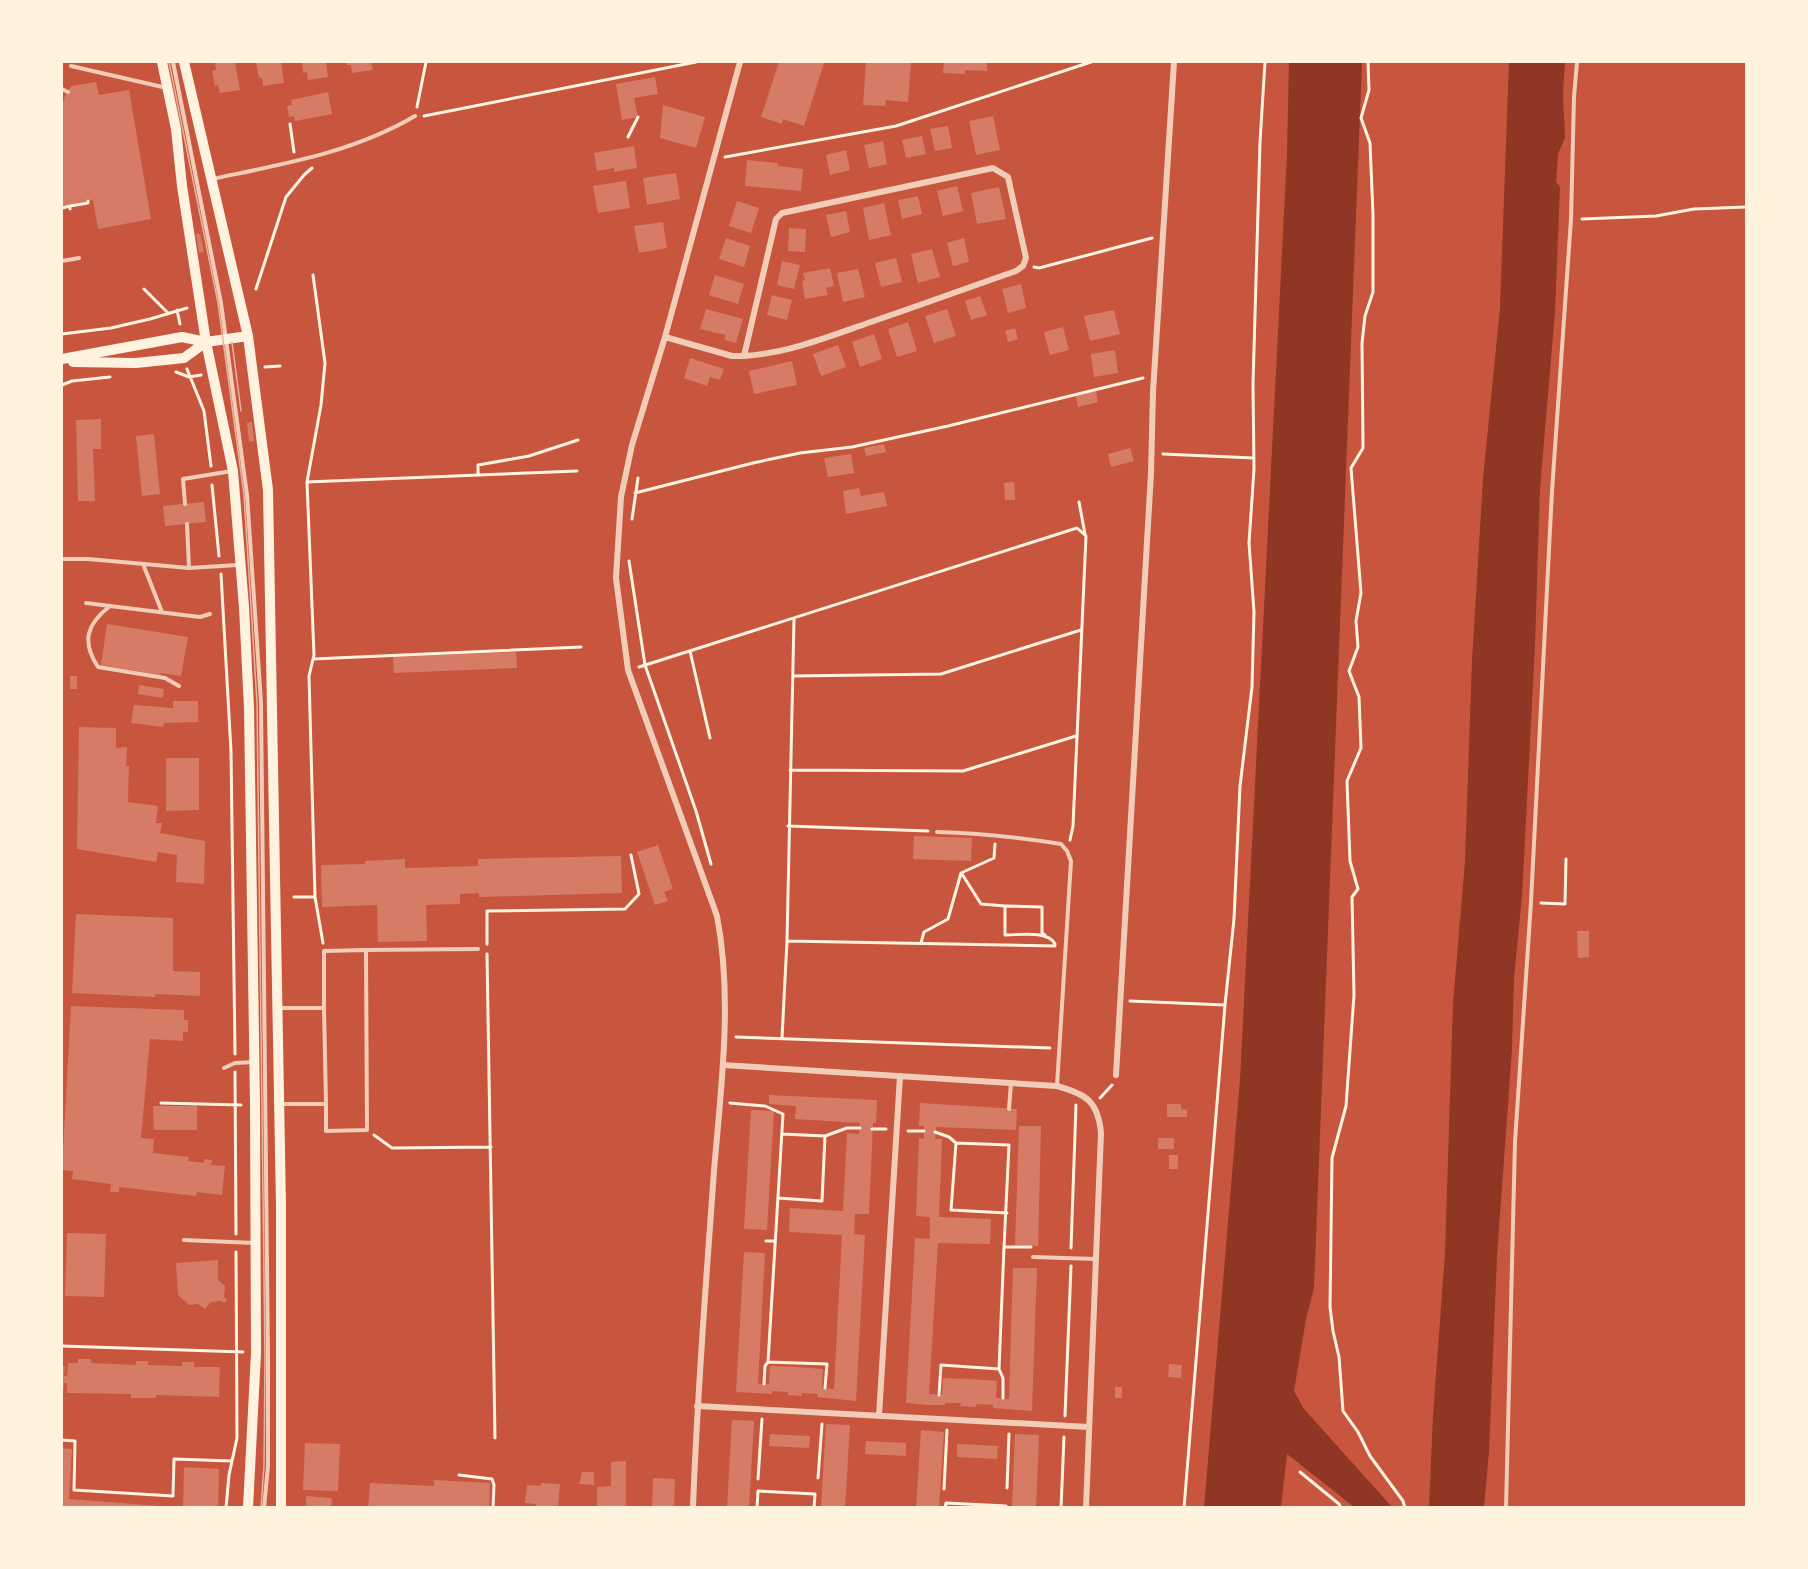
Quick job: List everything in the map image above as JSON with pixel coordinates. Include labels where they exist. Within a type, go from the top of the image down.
[{"type":"main road","points":[[162,62],[176,129],[182,186],[206,342],[233,471],[249,708],[255,1062],[256,1353],[248,1508]]},
{"type":"main road","points":[[184,62],[248,336],[268,490],[278,1008],[281,1508]]},
{"type":"main road","points":[[62,360],[182,337],[206,342],[248,336]]},
{"type":"main road","points":[[62,360],[136,363],[184,358],[206,342]]},
{"type":"street","points":[[693,1508],[696,1407],[725,1026],[722,941],[717,916],[628,670],[616,578],[621,497],[632,445],[665,337],[740,62]]},
{"type":"street","points":[[1116,1075],[1152,454],[1154,375],[1174,62]]},
{"type":"street","points":[[665,337],[732,356],[744,356],[791,348],[1016,271],[1023,266],[1026,258],[1008,177],[993,168],[782,213],[776,219],[744,356]]},
{"type":"street","points":[[723,1065],[1057,1086],[1088,1097],[1100,1117],[1101,1132],[1086,1508]]},
{"type":"street","points":[[879,1416],[900,1076]]},
{"type":"street","points":[[696,1407],[1089,1427]]},
{"type":"lane","points":[[173,62],[227,339],[247,495],[261,702],[268,1359],[268,1466],[264,1508]]},
{"type":"lane","points":[[1506,1508],[1515,1142],[1531,902],[1552,491],[1571,219],[1577,62]]},
{"type":"lane","points":[[71,66],[168,88]]},
{"type":"lane","points":[[62,89],[68,92]]},
{"type":"lane","points":[[211,180],[344,149],[388,132],[415,116]]},
{"type":"lane","points":[[62,261],[79,258]]},
{"type":"lane","points":[[185,504],[183,478],[233,471]]},
{"type":"lane","points":[[187,524],[189,568]]},
{"type":"lane","points":[[62,559],[88,559],[189,568],[240,564]]},
{"type":"lane","points":[[143,564],[162,613]]},
{"type":"lane","points":[[86,603],[200,617],[210,614]]},
{"type":"lane","points":[[110,606],[96,617],[89,636],[89,653],[98,667],[165,678],[179,686]]},
{"type":"lane","points":[[937,832],[996,834],[1061,844],[1067,851],[1071,861],[1057,1086]]},
{"type":"lane","points":[[366,950],[367,1130],[326,1131],[324,951],[366,950],[478,949]]},
{"type":"lane","points":[[278,1008],[324,1008]]},
{"type":"lane","points":[[224,1068],[235,1063],[255,1062]]},
{"type":"lane","points":[[1009,1108],[1011,1083]]},
{"type":"lane","points":[[279,1104],[326,1104]]},
{"type":"lane","points":[[184,1240],[256,1243]]},
{"type":"lane","points":[[1033,1257],[1096,1259]]},
{"type":"path","points":[[426,62],[415,116],[431,116],[696,62]]},
{"type":"path","points":[[712,160],[896,126],[1091,62]]},
{"type":"path","points":[[1184,1508],[1234,919],[1240,786],[1252,687],[1254,612],[1249,543],[1254,458],[1253,384],[1260,142],[1265,62]]},
{"type":"path","points":[[1368,62],[1369,90],[1362,118],[1370,143],[1373,292],[1365,316],[1362,344],[1363,448],[1351,468],[1361,593],[1356,621],[1358,647],[1349,671],[1359,697],[1361,748],[1347,781],[1350,861],[1358,889],[1352,897],[1354,995],[1346,1106],[1332,1158],[1330,1307],[1339,1358],[1343,1411],[1358,1432],[1370,1456],[1403,1501],[1405,1508]]},
{"type":"path","points":[[628,137],[638,117]]},
{"type":"path","points":[[290,124],[295,160]]},
{"type":"path","points":[[256,289],[286,197],[304,175],[314,167]]},
{"type":"path","points":[[62,208],[70,208],[88,203],[88,201]]},
{"type":"path","points":[[1571,219],[1646,217],[1694,209],[1746,207]]},
{"type":"path","points":[[1023,266],[1039,268],[1162,236]]},
{"type":"path","points":[[313,275],[325,363],[321,405],[307,482],[313,659],[309,676],[315,897],[324,951]]},
{"type":"path","points":[[144,290],[168,313]]},
{"type":"path","points":[[62,334],[111,328],[200,306]]},
{"type":"path","points":[[177,310],[182,337]]},
{"type":"path","points":[[184,358],[189,377],[204,411],[220,567],[231,751],[237,1438],[231,1461],[226,1508]]},
{"type":"path","points":[[621,497],[753,463],[800,453],[852,447],[948,426],[1154,375]]},
{"type":"path","points":[[478,475],[478,465],[529,456],[578,440]]},
{"type":"path","points":[[1152,454],[1254,458]]},
{"type":"path","points":[[307,482],[577,471]]},
{"type":"path","points":[[632,523],[639,473]]},
{"type":"path","points":[[1067,851],[1073,826],[1086,536],[1079,502]]},
{"type":"path","points":[[628,670],[1077,528],[1086,536]]},
{"type":"path","points":[[628,553],[645,665],[696,811],[714,874]]},
{"type":"path","points":[[782,1038],[787,941],[794,619]]},
{"type":"path","points":[[793,676],[941,674],[1081,630]]},
{"type":"path","points":[[313,659],[581,647]]},
{"type":"path","points":[[690,651],[710,738]]},
{"type":"path","points":[[790,770],[963,771],[1076,736]]},
{"type":"path","points":[[788,826],[937,832]]},
{"type":"path","points":[[961,873],[994,858],[996,834]]},
{"type":"path","points":[[495,1438],[487,911],[625,909],[639,894],[631,855]]},
{"type":"path","points":[[1531,902],[1565,904],[1566,859]]},
{"type":"path","points":[[787,941],[1056,946],[1053,940],[1042,933],[1042,907],[981,904],[961,873]]},
{"type":"path","points":[[921,943],[924,932],[948,920],[961,873]]},
{"type":"path","points":[[294,897],[315,897]]},
{"type":"path","points":[[1005,906],[1005,935],[1047,936]]},
{"type":"path","points":[[1119,1001],[1225,1005]]},
{"type":"path","points":[[736,1037],[736,1066]]},
{"type":"path","points":[[741,1037],[1061,1049]]},
{"type":"path","points":[[1092,1104],[1113,1085],[1116,1075]]},
{"type":"path","points":[[1061,1508],[1076,1091]]},
{"type":"path","points":[[161,1103],[255,1104]]},
{"type":"path","points":[[720,1103],[765,1106],[783,1114],[768,1362],[765,1366],[764,1384]]},
{"type":"path","points":[[782,1134],[825,1136],[847,1128],[860,1128]]},
{"type":"path","points":[[367,1130],[392,1148],[491,1147]]},
{"type":"path","points":[[936,1132],[949,1137],[956,1143],[1009,1145],[999,1369],[1003,1378],[1003,1398]]},
{"type":"path","points":[[778,1198],[822,1201],[825,1136]]},
{"type":"path","points":[[956,1143],[951,1210],[1007,1213]]},
{"type":"path","points":[[766,1241],[776,1241]]},
{"type":"path","points":[[1004,1247],[1040,1247]]},
{"type":"path","points":[[1061,1248],[1096,1249]]},
{"type":"path","points":[[62,1346],[256,1353]]},
{"type":"path","points":[[768,1362],[827,1364],[825,1388]]},
{"type":"path","points":[[939,1395],[941,1365],[999,1369]]},
{"type":"path","points":[[758,1479],[763,1410]]},
{"type":"path","points":[[818,1478],[823,1413]]},
{"type":"path","points":[[944,1489],[947,1419]]},
{"type":"path","points":[[1007,1488],[1010,1423]]},
{"type":"path","points":[[62,1440],[75,1441],[74,1490],[172,1496],[174,1459],[252,1462]]},
{"type":"path","points":[[1300,1472],[1339,1503],[1341,1508]]},
{"type":"path","points":[[459,1475],[492,1479],[493,1508]]},
{"type":"path","points":[[757,1508],[758,1491],[815,1494],[814,1508]]},
{"type":"path","points":[[945,1508],[946,1503],[1006,1506],[1005,1508]]},
{"type":"shaded area","points":[[1289,62],[1362,62],[1314,1288],[1306,1319],[1294,1391],[1304,1409],[1392,1507],[1354,1507],[1287,1454],[1281,1507],[1204,1508],[1240,1080],[1287,154]]},
{"type":"shaded area","points":[[1509,62],[1565,62],[1563,95],[1565,138],[1558,154],[1556,182],[1560,187],[1555,312],[1540,488],[1535,645],[1522,896],[1514,979],[1512,1049],[1497,1256],[1489,1452],[1484,1507],[1429,1507],[1445,1253],[1453,1004],[1465,861],[1472,660],[1483,479],[1500,308]]},
{"type":"building","points":[[215,62],[235,62],[240,90],[220,93],[218,85],[215,86],[212,71],[216,70]]},
{"type":"building","points":[[281,62],[284,83],[263,86],[256,63]]},
{"type":"building","points":[[302,62],[326,62],[328,77],[308,80],[307,72],[303,73]]},
{"type":"building","points":[[347,62],[371,62],[373,70],[352,73],[351,65],[347,65]]},
{"type":"building","points":[[779,62],[824,63],[804,126],[783,119],[782,124],[761,117]]},
{"type":"building","points":[[866,62],[911,62],[908,102],[886,100],[885,106],[863,105]]},
{"type":"building","points":[[944,62],[987,62],[987,71],[965,70],[965,74],[943,73]]},
{"type":"building","points":[[655,77],[658,94],[634,98],[638,117],[622,120],[616,84]]},
{"type":"building","points":[[96,82],[99,95],[129,90],[151,219],[98,229],[93,200],[62,206],[62,101],[65,101],[64,98],[71,86]]},
{"type":"building","points":[[328,92],[332,114],[295,121],[294,116],[289,117],[287,106],[292,105],[291,100]]},
{"type":"building","points":[[663,105],[705,117],[696,148],[660,138]]},
{"type":"building","points":[[993,116],[1000,150],[976,155],[969,121]]},
{"type":"building","points":[[948,126],[952,148],[935,151],[930,129]]},
{"type":"building","points":[[922,136],[926,154],[906,158],[902,140]]},
{"type":"building","points":[[883,141],[887,164],[869,168],[864,145]]},
{"type":"building","points":[[634,146],[637,168],[614,172],[614,168],[597,171],[594,153]]},
{"type":"building","points":[[846,150],[850,170],[830,175],[826,155]]},
{"type":"building","points":[[747,160],[778,163],[778,166],[803,169],[801,191],[745,186]]},
{"type":"building","points":[[676,173],[680,199],[647,205],[643,178]]},
{"type":"building","points":[[626,181],[630,208],[598,213],[593,186]]},
{"type":"building","points":[[957,186],[963,211],[943,216],[937,191]]},
{"type":"building","points":[[999,187],[1006,219],[977,224],[971,193]]},
{"type":"building","points":[[918,196],[922,214],[902,219],[898,200]]},
{"type":"building","points":[[737,201],[759,208],[751,233],[729,226]]},
{"type":"building","points":[[884,203],[891,235],[869,240],[863,208]]},
{"type":"building","points":[[846,211],[850,232],[831,237],[826,215]]},
{"type":"building","points":[[663,222],[667,248],[639,253],[634,226]]},
{"type":"building","points":[[789,228],[806,229],[805,252],[788,251]]},
{"type":"building","points":[[196,234],[200,234],[204,252],[199,253]]},
{"type":"building","points":[[726,238],[750,246],[744,267],[719,259]]},
{"type":"building","points":[[964,238],[969,262],[953,266],[947,243]]},
{"type":"building","points":[[932,249],[940,277],[918,283],[911,254]]},
{"type":"building","points":[[896,258],[902,282],[881,287],[875,263]]},
{"type":"building","points":[[782,261],[800,265],[794,289],[777,285]]},
{"type":"building","points":[[830,268],[834,286],[826,288],[828,295],[805,299],[803,273]]},
{"type":"building","points":[[858,269],[865,297],[843,302],[837,273]]},
{"type":"building","points":[[715,275],[744,284],[738,304],[709,295]]},
{"type":"building","points":[[1021,284],[1026,308],[1008,313],[1002,289]]},
{"type":"building","points":[[772,295],[792,300],[787,320],[767,315]]},
{"type":"building","points":[[980,296],[987,315],[971,320],[965,301]]},
{"type":"building","points":[[706,309],[743,319],[736,343],[724,340],[726,335],[700,329]]},
{"type":"building","points":[[947,309],[956,336],[934,343],[925,316]]},
{"type":"building","points":[[1114,310],[1120,334],[1090,341],[1084,316]]},
{"type":"building","points":[[908,322],[917,351],[897,357],[888,329]]},
{"type":"building","points":[[1063,327],[1069,350],[1050,355],[1044,332]]},
{"type":"building","points":[[1015,328],[1018,339],[1008,342],[1005,331]]},
{"type":"building","points":[[874,334],[882,359],[860,367],[852,342]]},
{"type":"building","points":[[838,345],[846,367],[821,376],[813,354]]},
{"type":"building","points":[[1115,350],[1118,373],[1094,377],[1091,354]]},
{"type":"building","points":[[690,358],[724,369],[720,380],[710,377],[707,386],[684,378]]},
{"type":"building","points":[[792,361],[797,385],[754,394],[749,371]]},
{"type":"building","points":[[1096,391],[1098,402],[1078,407],[1076,396]]},
{"type":"building","points":[[101,419],[101,449],[93,449],[95,501],[78,501],[76,420]]},
{"type":"building","points":[[252,422],[254,441],[249,442],[247,423]]},
{"type":"building","points":[[154,434],[160,494],[142,496],[136,436]]},
{"type":"building","points":[[884,444],[886,452],[866,456],[864,448]]},
{"type":"building","points":[[1130,448],[1134,461],[1111,467],[1108,454]]},
{"type":"building","points":[[851,454],[854,473],[828,477],[824,458]]},
{"type":"building","points":[[1014,482],[1015,500],[1005,500],[1004,483]]},
{"type":"building","points":[[859,488],[861,496],[884,492],[887,506],[846,514],[843,491]]},
{"type":"building","points":[[204,502],[206,522],[165,526],[163,506]]},
{"type":"building","points":[[107,624],[188,637],[181,676],[161,673],[160,675],[101,665]]},
{"type":"building","points":[[516,652],[517,668],[394,673],[393,657]]},
{"type":"building","points":[[70,676],[77,676],[77,689],[70,689]]},
{"type":"building","points":[[139,685],[164,689],[163,698],[138,694]]},
{"type":"building","points":[[173,701],[198,701],[198,722],[164,723],[163,727],[131,723],[134,705],[173,708]]},
{"type":"building","points":[[79,727],[116,728],[116,748],[127,747],[128,802],[158,806],[156,823],[162,823],[160,833],[205,841],[204,884],[176,882],[177,855],[158,852],[156,862],[77,849]]},
{"type":"building","points":[[166,758],[199,758],[199,810],[166,811]]},
{"type":"building","points":[[914,836],[972,838],[971,861],[913,859]]},
{"type":"building","points":[[658,845],[673,889],[664,892],[668,901],[655,905],[637,852]]},
{"type":"building","points":[[621,856],[622,893],[479,897],[479,893],[460,894],[460,904],[426,905],[427,941],[378,942],[377,905],[322,907],[321,865],[365,864],[365,861],[405,859],[405,868],[478,866],[478,859]]},
{"type":"building","points":[[76,914],[173,918],[173,971],[200,972],[200,996],[155,994],[155,997],[72,993]]},
{"type":"building","points":[[1577,931],[1589,931],[1589,957],[1578,958]]},
{"type":"building","points":[[71,1006],[184,1010],[184,1020],[188,1020],[188,1032],[183,1032],[183,1041],[150,1039],[141,1138],[154,1139],[153,1153],[189,1157],[188,1161],[204,1163],[204,1159],[212,1160],[211,1165],[225,1166],[222,1195],[197,1192],[196,1196],[119,1187],[119,1192],[110,1192],[111,1184],[72,1179],[73,1171],[62,1170]]},
{"type":"building","points":[[769,1095],[877,1100],[876,1123],[873,1123],[869,1214],[855,1214],[854,1234],[865,1235],[856,1401],[817,1397],[818,1394],[802,1393],[802,1396],[772,1391],[772,1394],[736,1392],[744,1252],[765,1253],[758,1384],[769,1384],[770,1366],[797,1367],[823,1369],[822,1388],[834,1389],[842,1235],[789,1232],[790,1208],[843,1211],[847,1133],[859,1134],[860,1123],[795,1119],[796,1106],[769,1104]]},
{"type":"building","points":[[920,1103],[1017,1109],[1016,1130],[936,1127],[935,1139],[942,1139],[939,1217],[991,1219],[990,1244],[938,1243],[929,1394],[942,1395],[943,1378],[970,1379],[997,1381],[996,1398],[1009,1399],[1013,1268],[1037,1268],[1032,1411],[993,1408],[993,1405],[976,1404],[976,1407],[960,1406],[961,1403],[929,1405],[906,1403],[915,1238],[930,1239],[930,1217],[916,1216],[919,1138],[924,1139],[924,1126],[919,1126]]},
{"type":"building","points":[[1167,1104],[1181,1104],[1181,1109],[1187,1110],[1187,1117],[1167,1117]]},
{"type":"building","points":[[153,1106],[197,1106],[197,1130],[154,1130]]},
{"type":"building","points":[[751,1110],[774,1111],[767,1230],[744,1229]]},
{"type":"building","points":[[1019,1126],[1041,1126],[1038,1246],[1015,1245]]},
{"type":"building","points":[[1158,1138],[1174,1138],[1174,1149],[1158,1149]]},
{"type":"building","points":[[1169,1155],[1178,1155],[1178,1169],[1169,1169]]},
{"type":"building","points":[[67,1233],[106,1234],[104,1297],[65,1296]]},
{"type":"building","points":[[218,1260],[218,1280],[225,1286],[224,1297],[227,1300],[224,1303],[211,1302],[205,1309],[198,1304],[189,1305],[178,1295],[176,1263]]},
{"type":"building","points":[[78,1359],[91,1359],[91,1363],[136,1365],[136,1361],[148,1361],[148,1365],[182,1366],[182,1362],[194,1362],[194,1367],[220,1367],[219,1397],[156,1395],[156,1398],[131,1398],[131,1394],[67,1393],[67,1383],[64,1383],[62,1394],[62,1366],[65,1366],[64,1376],[67,1376],[68,1363],[78,1363]]},
{"type":"building","points":[[1169,1364],[1182,1365],[1181,1378],[1168,1377]]},
{"type":"building","points":[[1115,1387],[1122,1387],[1122,1398],[1115,1398]]},
{"type":"building","points":[[732,1420],[754,1421],[749,1508],[727,1508]]},
{"type":"building","points":[[826,1424],[850,1425],[845,1508],[821,1508]]},
{"type":"building","points":[[921,1430],[944,1432],[939,1508],[916,1508]]},
{"type":"building","points":[[770,1434],[810,1436],[809,1448],[769,1446]]},
{"type":"building","points":[[1015,1434],[1039,1435],[1036,1508],[1012,1508]]},
{"type":"building","points":[[866,1441],[906,1443],[906,1456],[865,1454]]},
{"type":"building","points":[[305,1443],[340,1444],[338,1491],[303,1490]]},
{"type":"building","points":[[957,1444],[998,1446],[997,1459],[957,1457]]},
{"type":"building","points":[[62,1448],[72,1449],[69,1499],[160,1506],[160,1508],[62,1508]]},
{"type":"building","points":[[626,1461],[626,1508],[597,1508],[597,1487],[611,1486],[611,1462]]},
{"type":"building","points":[[184,1467],[219,1469],[218,1508],[183,1508]]},
{"type":"building","points":[[582,1472],[594,1472],[594,1485],[579,1484]]},
{"type":"building","points":[[653,1478],[675,1479],[674,1508],[652,1508]]},
{"type":"building","points":[[434,1480],[490,1483],[489,1508],[368,1508],[370,1483],[434,1486]]},
{"type":"building","points":[[541,1483],[560,1484],[558,1508],[536,1508],[536,1504],[525,1503],[527,1485],[541,1486]]},
{"type":"building","points":[[306,1496],[332,1498],[331,1508],[306,1508]]},
{"type":"tram line","points":[[169,62],[218,303],[244,495],[257,702],[265,1359],[264,1465],[261,1508]]},
{"type":"tram line","points":[[232,342],[241,411]]}]
